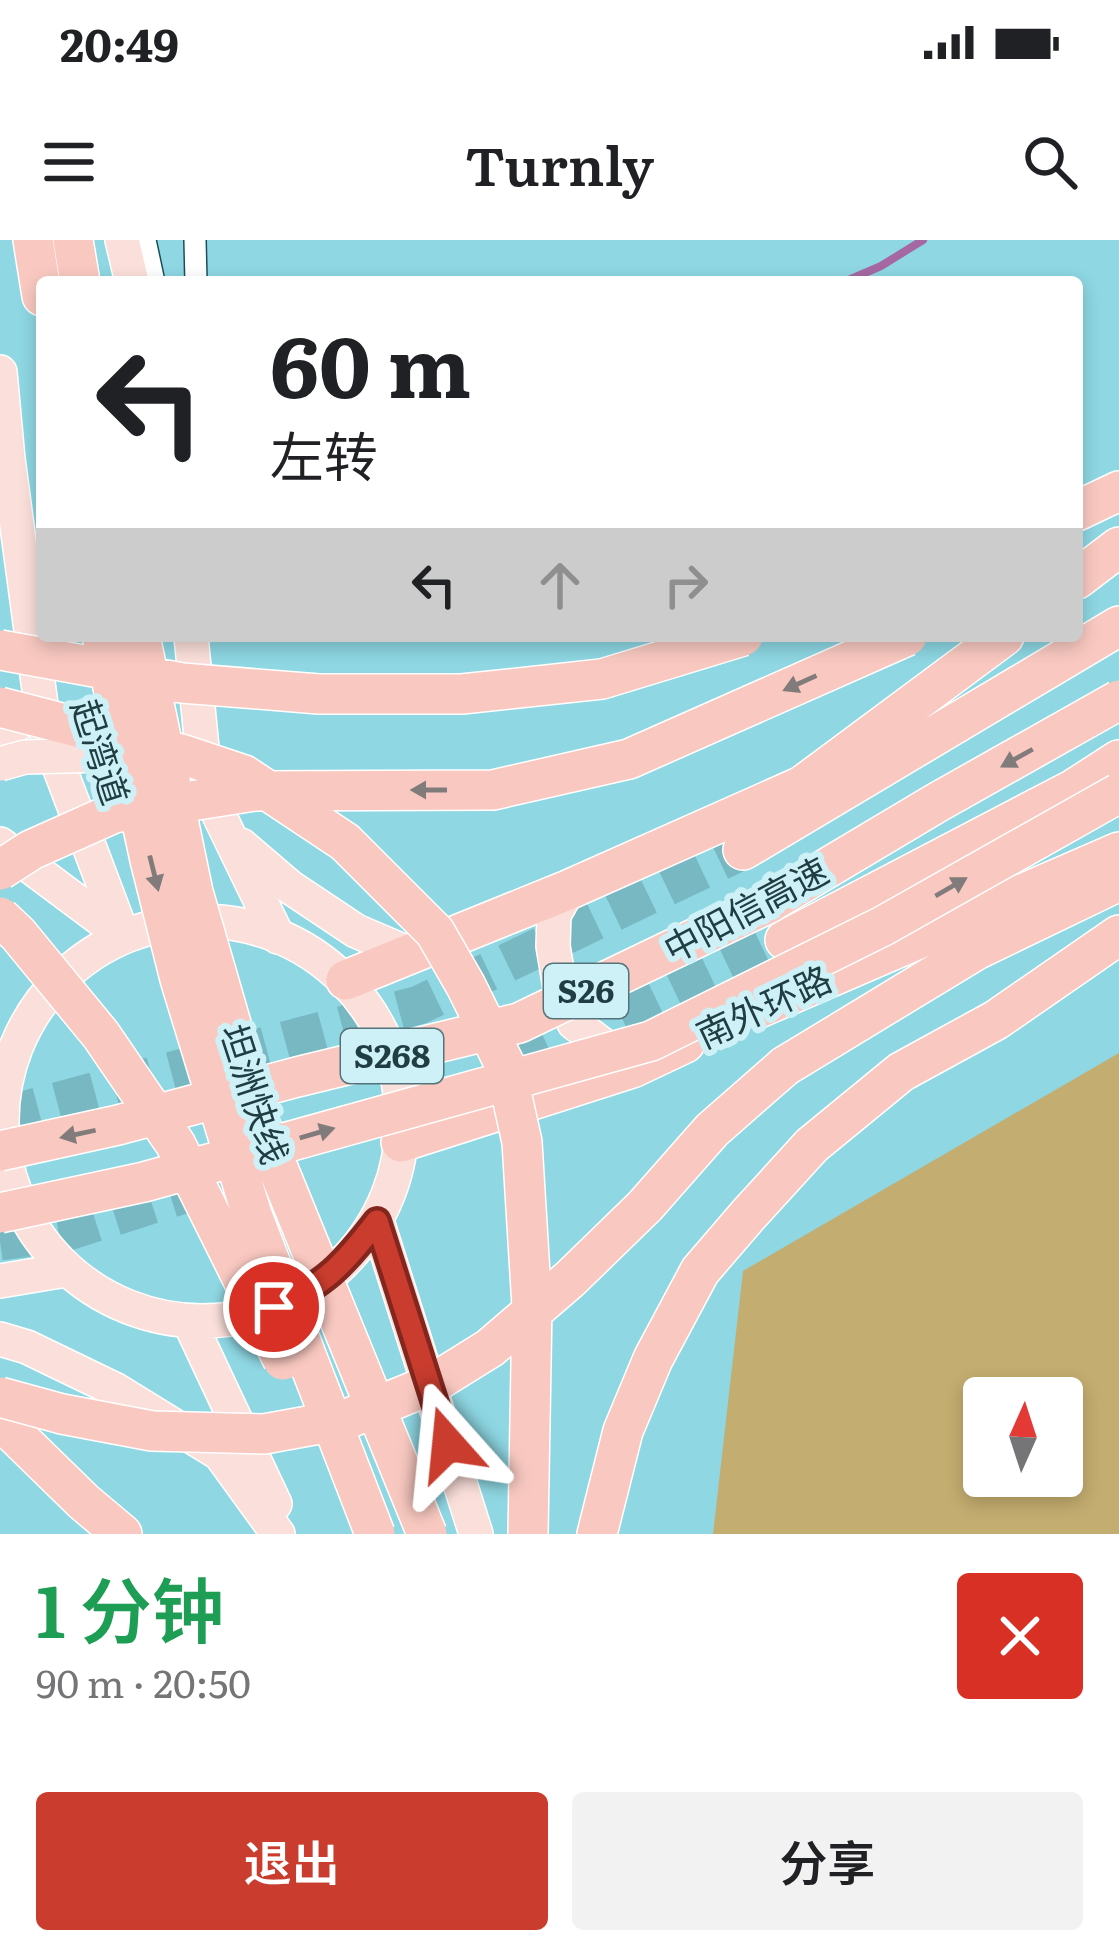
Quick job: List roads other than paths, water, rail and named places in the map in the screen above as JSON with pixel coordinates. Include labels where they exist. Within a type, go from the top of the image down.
[{"type":"highway","points":[[32,240],[38,276]]},
{"type":"highway","points":[[73,240],[79,276]]},
{"type":"highway","points":[[1083,509],[1119,491]]},
{"type":"highway","points":[[1083,551],[1119,533]]},
{"type":"highway","points":[[1083,574],[1119,547]]},
{"type":"highway","points":[[742,850],[1119,626]]},
{"type":"highway","name":"坦洲快线","points":[[103,642],[150,860],[238,1172],[372,1534]]},
{"type":"highway","name":"坦洲快线","points":[[141,642],[193,892],[260,1124],[427,1534]]},
{"type":"highway","points":[[0,650],[182,683],[319,694],[462,694],[602,679],[723,642]]},
{"type":"highway","points":[[0,870],[31,850],[114,813],[255,791],[493,790],[629,759],[893,642]]},
{"type":"highway","points":[[346,980],[568,890],[802,786],[996,642]]},
{"type":"highway","name":"中阳信高速","points":[[0,1151],[519,1023],[767,904],[1119,700]]},
{"type":"highway","points":[[0,707],[244,775],[345,842],[435,932],[505,1065],[522,1142],[532,1307],[528,1534]]},
{"type":"highway","name":"南外环路","points":[[784,940],[1074,789],[1119,760]]},
{"type":"highway","name":"中阳信高速","points":[[0,1213],[144,1182],[651,1041],[883,926],[1119,793]]},
{"type":"highway","points":[[0,1396],[62,1414],[152,1431],[263,1434],[347,1419],[432,1384],[490,1348],[570,1279],[645,1207],[712,1130],[785,1066],[1116,860]]},
{"type":"highway","name":"南外环路","points":[[401,1142],[632,1068],[804,986],[1116,860]]},
{"type":"highway","points":[[0,917],[101,1035],[176,1145],[372,1534]]},
{"type":"highway","points":[[597,1534],[622,1431],[652,1359],[700,1271],[749,1214],[812,1145],[901,1072],[996,1020],[1119,934]]},
{"type":"highway","points":[[0,1420],[122,1534]]},
{"type":"main road","points":[[122,240],[131,276]]},
{"type":"main road","name":"起湾道","points":[[0,372],[44,727],[124,936]]},
{"type":"main road","points":[[192,642],[206,788],[278,937]]},
{"type":"main road","points":[[0,741],[41,700]]},
{"type":"main road","points":[[0,764],[25,757],[181,754]]},
{"type":"main road","points":[[229,834],[290,887],[339,920],[410,954]]},
{"type":"main road","points":[[0,844],[124,936]]},
{"type":"main road","points":[[568,890],[554,915],[560,988],[574,1023],[632,1068]]},
{"type":"main road","name":"S268","points":[[189,920],[256,927],[278,937],[304,948],[346,980],[377,1022],[397,1070],[404,1121],[397,1173],[377,1221],[346,1262],[304,1294],[245,1320],[189,1322],[123,1306],[66,1270],[24,1218],[2,1154],[4,1069],[32,1013],[67,971],[124,936],[189,920]]},
{"type":"main road","points":[[377,1221],[476,1534]]},
{"type":"main road","points":[[0,1281],[66,1270]]},
{"type":"main road","points":[[189,1322],[289,1534]]},
{"type":"main road","points":[[0,1339],[116,1390],[220,1454],[278,1534]]},
{"type":"street","points":[[145,240],[153,276]]},
{"type":"street","points":[[195,240],[196,276]]},
{"type":"waterway","points":[[858,276],[923,240]]},
{"type":"tunnel","points":[[0,1117],[419,1005],[743,850]]},
{"type":"tunnel","points":[[515,1068],[785,940]]},
{"type":"tunnel","points":[[0,1241],[65,1232],[272,1166]]}]
